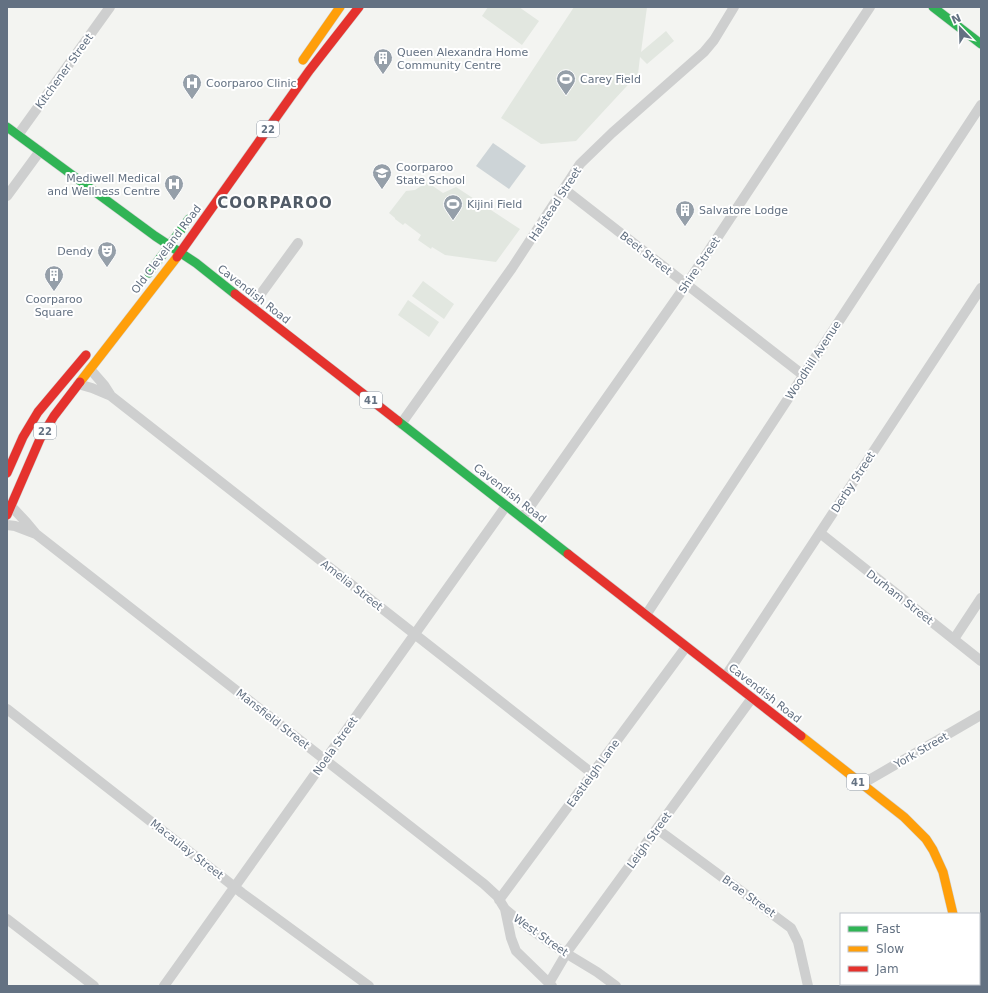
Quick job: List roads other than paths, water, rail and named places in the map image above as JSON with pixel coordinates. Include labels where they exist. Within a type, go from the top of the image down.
[{"type":"main road","points":[[299,66],[340,7]]},
{"type":"main road","name":"Old Cleveland Road","points":[[9,511],[48,425],[180,253],[309,71],[359,7]]},
{"type":"main road","points":[[933,7],[981,44]]},
{"type":"main road","name":"Cavendish Road","points":[[7,127],[155,236],[192,260],[252,306],[910,823],[931,846],[943,871],[953,913]]},
{"type":"main road","name":"Old Cleveland Road","points":[[143,280],[193,213]]},
{"type":"main road","name":"22","points":[[7,473],[26,432],[43,405],[92,346]]},
{"type":"main road","points":[[7,450],[19,447]]},
{"type":"street","name":"Kitchener Street","points":[[18,134],[110,7]]},
{"type":"street","name":"Halstead Street","points":[[401,424],[512,268],[580,164],[612,133],[704,52],[714,40],[734,7]]},
{"type":"street","name":"Shire Street","points":[[522,518],[686,285],[870,7]]},
{"type":"street","name":"Woodhill Avenue","points":[[646,615],[981,105]]},
{"type":"street","points":[[7,196],[40,150]]},
{"type":"street","name":"Beet Street","points":[[564,189],[803,375]]},
{"type":"street","points":[[252,306],[298,243]]},
{"type":"street","name":"Derby Street","points":[[725,677],[981,288]]},
{"type":"street","name":"Amelia Street","points":[[90,369],[104,385],[111,396]]},
{"type":"street","name":"Amelia Street","points":[[78,384],[88,386],[111,396],[593,774]]},
{"type":"street","points":[[7,473],[21,484]]},
{"type":"street","name":"Noela Street","points":[[164,986],[506,506]]},
{"type":"street","name":"Mansfield Street","points":[[9,511],[26,522],[36,534],[484,884],[505,909]]},
{"type":"street","name":"Mansfield Street","points":[[7,525],[15,526],[36,534]]},
{"type":"street","name":"Durham Street","points":[[820,533],[981,661]]},
{"type":"street","points":[[954,639],[981,598]]},
{"type":"street","name":"Eastleigh Lane","points":[[499,900],[686,646]]},
{"type":"street","name":"Leigh Street","points":[[551,984],[566,954],[752,698]]},
{"type":"street","name":"Macaulay Street","points":[[7,709],[235,887],[369,986]]},
{"type":"street","name":"York Street","points":[[862,784],[981,715]]},
{"type":"street","name":"Brae Street","points":[[657,829],[791,928],[798,942],[808,986]]},
{"type":"street","name":"West Street","points":[[505,909],[566,954],[597,972],[616,986]]},
{"type":"street","name":"West Street","points":[[505,909],[510,938],[516,951],[551,984]]},
{"type":"street","points":[[7,918],[94,986]]},
{"type":"place","name":"Queen Alexandra Home Community Centre","points":[[383,75]]},
{"type":"place","name":"Carey Field","points":[[566,96]]},
{"type":"place","name":"Coorparoo Clinic","points":[[192,100]]},
{"type":"place","name":"Coorparoo State School","points":[[382,190]]},
{"type":"place","name":"Mediwell Medical and Wellness Centre","points":[[174,201]]},
{"type":"place","name":"Kijini Field","points":[[453,221]]},
{"type":"place","name":"Salvatore Lodge","points":[[685,227]]},
{"type":"place","name":"Dendy","points":[[107,268]]},
{"type":"place","name":"Coorparoo Square","points":[[54,292]]},
{"type":"district","name":"COORPAROO","points":[[275,203]]}]
